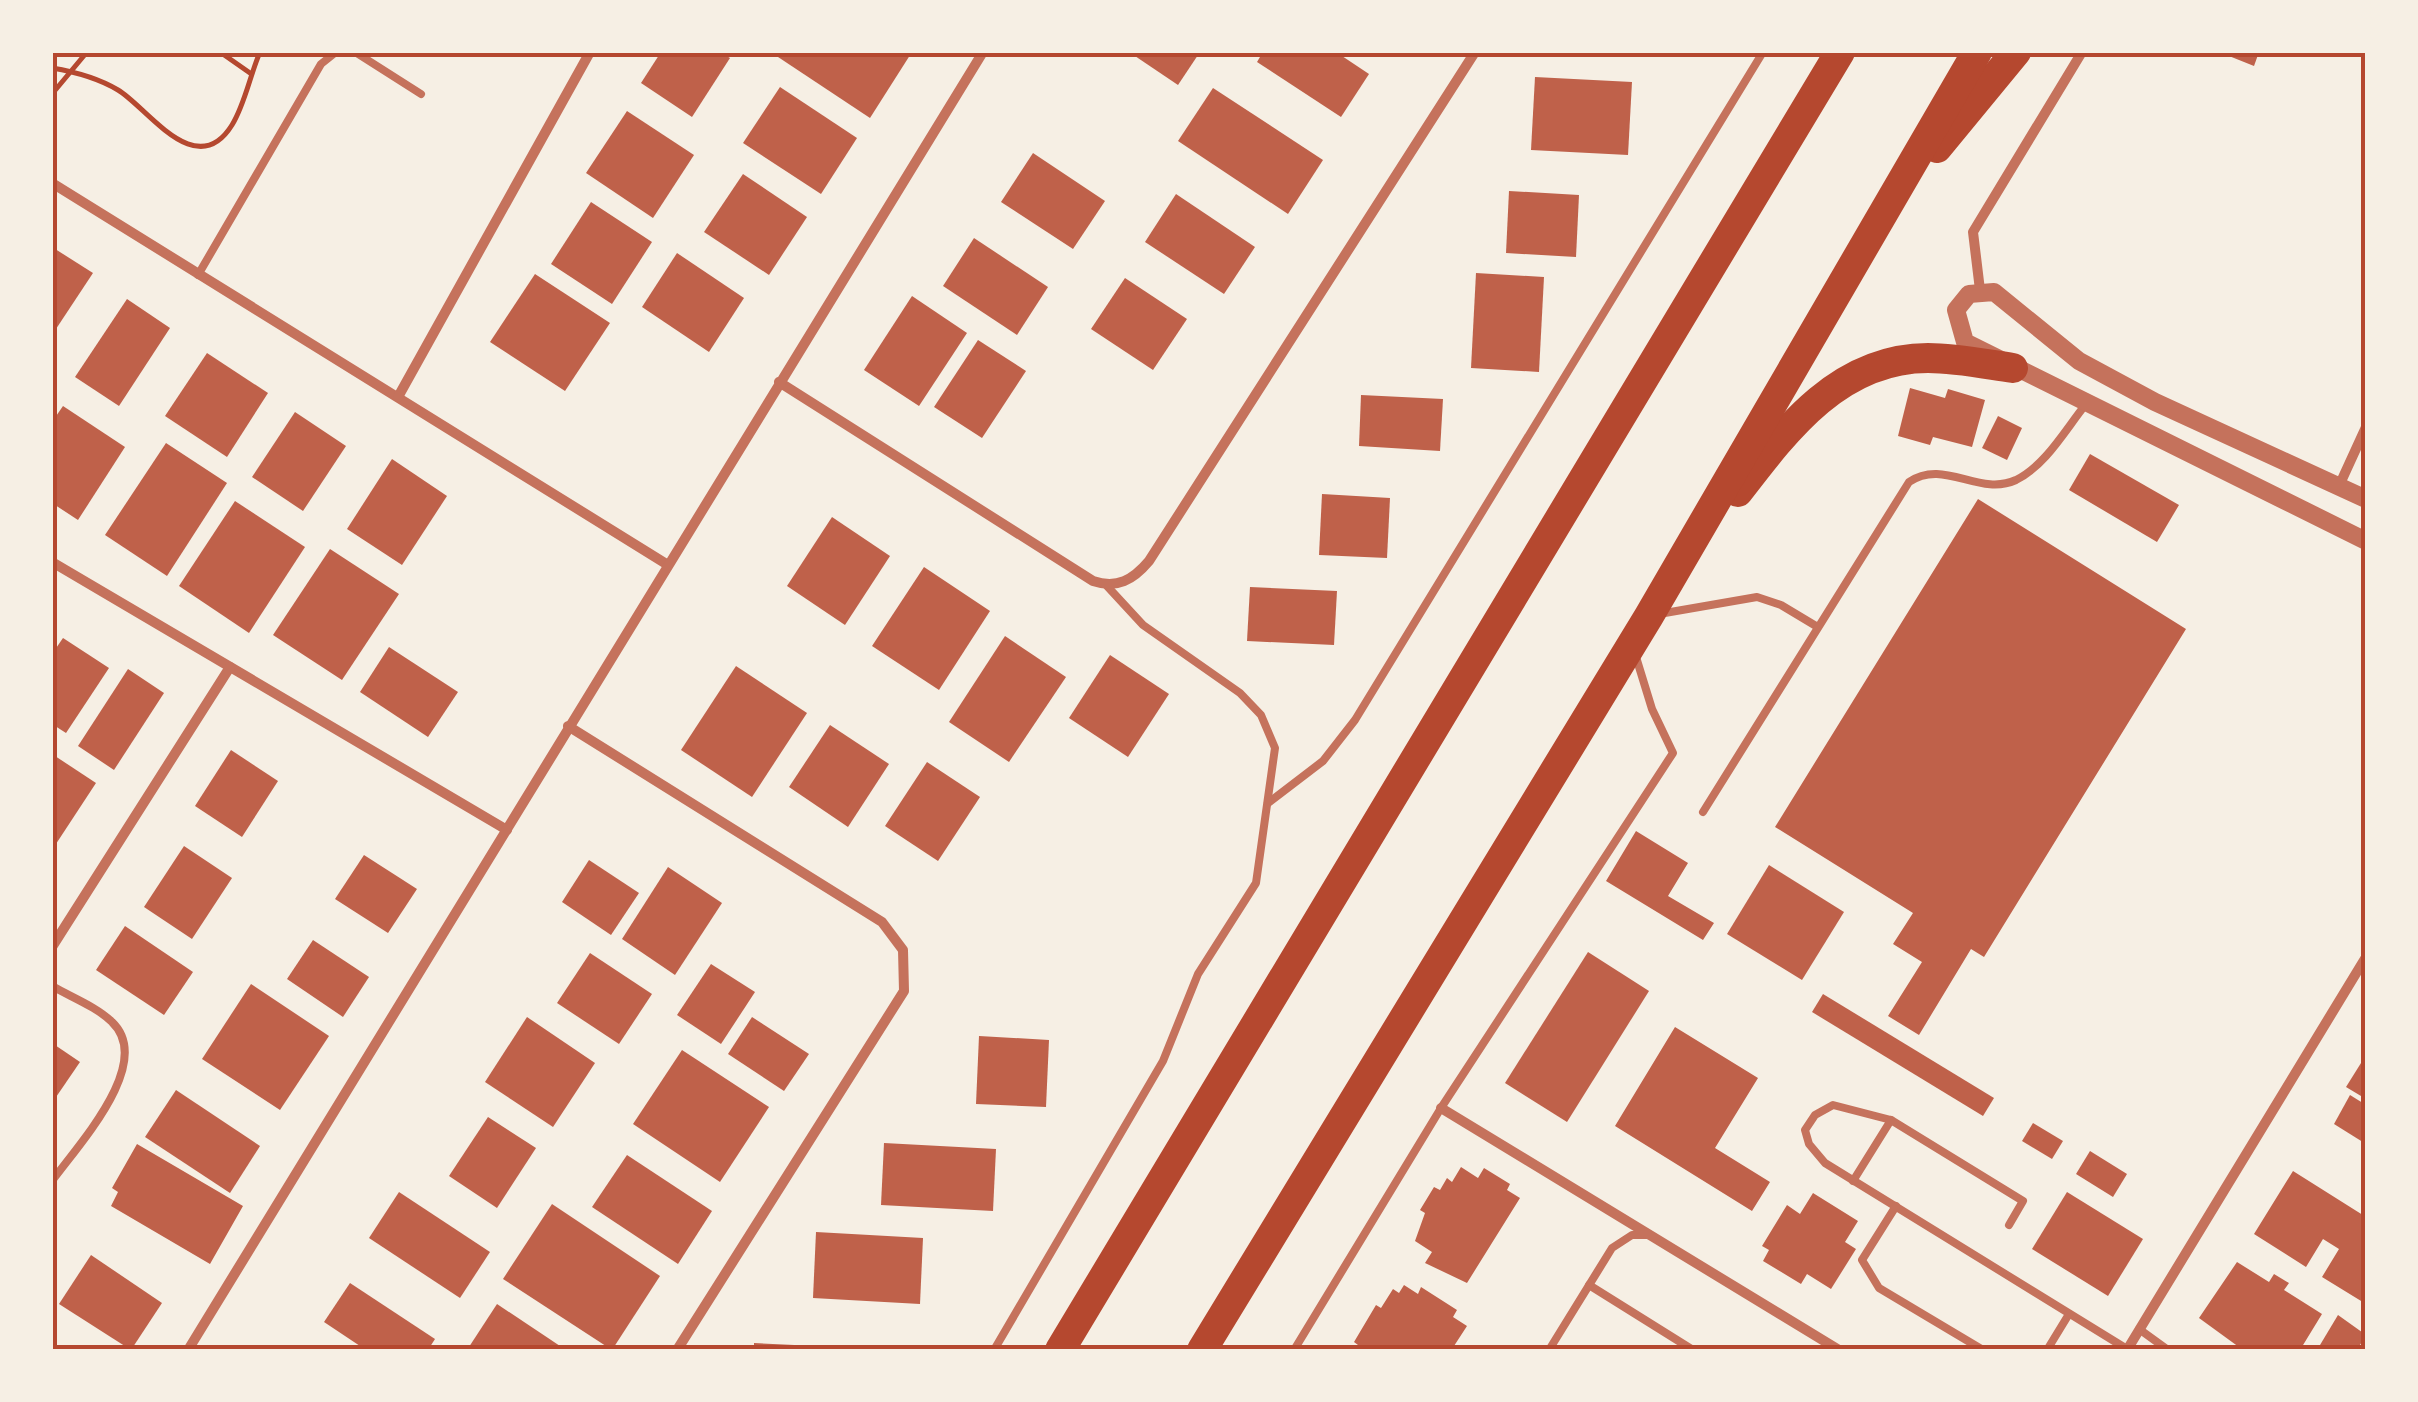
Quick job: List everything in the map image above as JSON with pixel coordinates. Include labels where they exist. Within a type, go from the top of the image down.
[{"type":"highway","points":[[1060,1350],[1840,52]]},
{"type":"highway","points":[[1202,1350],[1632,644],[1977,52]]},
{"type":"highway","points":[[1877,220],[2016,52]]},
{"type":"highway","points":[[1656,602],[1774,445],[1814,404],[1861,370],[1926,358],[2014,368]]},
{"type":"street","points":[[398,397],[590,52]]},
{"type":"street","points":[[188,1350],[983,52]]},
{"type":"street","points":[[779,382],[1106,586],[1124,583],[1149,561],[1474,52]]},
{"type":"street","points":[[1980,290],[1973,232],[2082,52]]},
{"type":"street","points":[[52,183],[668,565]]},
{"type":"street","points":[[2366,499],[2155,402],[2078,361],[1994,292],[1980,290],[1959,302],[1955,320],[1965,342],[2366,541]]},
{"type":"street","points":[[2339,486],[2366,427]]},
{"type":"street","points":[[52,562],[507,830]]},
{"type":"street","points":[[52,947],[230,667]]},
{"type":"street","points":[[568,726],[882,922],[904,950],[904,991],[677,1350]]},
{"type":"street","points":[[2127,1349],[2366,957]]},
{"type":"street","points":[[1441,1108],[1839,1350]]},
{"type":"lane","points":[[198,275],[321,64],[336,52]]},
{"type":"lane","points":[[355,52],[421,94]]},
{"type":"lane","points":[[1268,803],[1323,761],[1355,720],[1763,53],[1751,52]]},
{"type":"lane","points":[[1703,812],[1909,482],[1930,472],[1988,485],[2013,481],[2038,466],[2086,404]]},
{"type":"lane","points":[[994,1350],[1164,1061],[1198,974],[1256,883],[1268,803],[1276,748],[1260,715],[1240,693],[1142,625],[1106,586]]},
{"type":"lane","points":[[1656,602],[1757,597],[1781,605],[1816,626]]},
{"type":"lane","points":[[1294,1350],[1441,1108],[1674,753],[1652,710],[1632,644]]},
{"type":"lane","points":[[52,986],[112,1022],[126,1043],[122,1080],[52,1181]]},
{"type":"lane","points":[[2009,1225],[2023,1201],[1891,1120],[1833,1105],[1814,1114],[1804,1130],[1809,1144],[1825,1164],[2127,1349]]},
{"type":"lane","points":[[1853,1182],[1891,1120]]},
{"type":"lane","points":[[1896,1206],[1862,1260],[1879,1288],[1984,1350]]},
{"type":"lane","points":[[1549,1350],[1621,1240],[1650,1235]]},
{"type":"lane","points":[[1590,1285],[1693,1350]]},
{"type":"lane","points":[[2047,1350],[2069,1314]]},
{"type":"lane","points":[[2139,1329],[2168,1350]]},
{"type":"path","points":[[52,94],[68,70],[87,52]]},
{"type":"path","points":[[220,52],[251,74]]},
{"type":"path","points":[[52,68],[68,70],[122,92],[172,139],[194,144],[216,140],[232,125],[260,52]]},
{"type":"building","points":[[661,52],[720,52],[730,58],[692,117],[641,83]]},
{"type":"building","points":[[912,52],[870,118],[775,55]]},
{"type":"building","points":[[1129,52],[1200,52],[1178,85]]},
{"type":"building","points":[[1263,52],[1336,52],[1369,74],[1341,117],[1257,62]]},
{"type":"building","points":[[2219,52],[2259,52],[2254,66]]},
{"type":"building","points":[[1535,77],[1632,82],[1628,155],[1531,150]]},
{"type":"building","points":[[780,87],[857,138],[821,194],[743,143]]},
{"type":"building","points":[[1213,88],[1323,160],[1288,214],[1178,141]]},
{"type":"building","points":[[627,111],[694,155],[653,218],[586,173]]},
{"type":"building","points":[[1033,153],[1105,201],[1073,249],[1001,202]]},
{"type":"building","points":[[743,174],[807,217],[769,275],[704,232]]},
{"type":"building","points":[[1509,191],[1579,195],[1576,257],[1506,253]]},
{"type":"building","points":[[1176,194],[1255,247],[1224,294],[1145,242]]},
{"type":"building","points":[[591,202],[652,242],[612,304],[551,264]]},
{"type":"building","points":[[974,238],[1048,287],[1017,335],[943,286]]},
{"type":"building","points":[[52,247],[93,273],[52,335]]},
{"type":"building","points":[[677,253],[744,298],[709,352],[642,307]]},
{"type":"building","points":[[1476,273],[1544,277],[1539,372],[1471,368]]},
{"type":"building","points":[[535,274],[610,323],[565,391],[490,342]]},
{"type":"building","points":[[1125,278],[1187,319],[1153,370],[1091,329]]},
{"type":"building","points":[[912,296],[967,333],[919,406],[864,370]]},
{"type":"building","points":[[127,299],[170,328],[119,406],[75,377]]},
{"type":"building","points":[[978,340],[1026,371],[982,438],[934,407]]},
{"type":"building","points":[[207,353],[268,393],[227,457],[165,416]]},
{"type":"building","points":[[1910,388],[1945,398],[1948,389],[1985,400],[1972,447],[1933,437],[1930,445],[1898,436]]},
{"type":"building","points":[[1361,395],[1443,399],[1440,451],[1359,446]]},
{"type":"building","points":[[63,406],[125,447],[78,520],[52,503],[52,422]]},
{"type":"building","points":[[295,412],[346,446],[303,511],[252,477]]},
{"type":"building","points":[[1998,416],[2022,428],[2007,460],[1982,448]]},
{"type":"building","points":[[166,443],[227,483],[167,576],[105,535]]},
{"type":"building","points":[[2090,454],[2179,505],[2157,542],[2069,490]]},
{"type":"building","points":[[392,459],[447,496],[402,565],[347,529]]},
{"type":"building","points":[[1322,494],[1390,498],[1387,558],[1319,555]]},
{"type":"building","points":[[1978,499],[2186,629],[1984,957],[1971,949],[1919,1035],[1888,1016],[1922,962],[1893,944],[1913,913],[1775,827]]},
{"type":"building","points":[[235,501],[305,547],[249,633],[179,586]]},
{"type":"building","points":[[832,517],[890,556],[845,625],[787,586]]},
{"type":"building","points":[[330,549],[399,594],[342,680],[273,635]]},
{"type":"building","points":[[924,567],[990,611],[939,690],[872,646]]},
{"type":"building","points":[[1250,587],[1337,591],[1334,645],[1247,641]]},
{"type":"building","points":[[1005,636],[1066,677],[1009,762],[949,722]]},
{"type":"building","points":[[63,638],[109,668],[66,733],[52,724],[52,654]]},
{"type":"building","points":[[389,647],[458,692],[428,737],[360,692]]},
{"type":"building","points":[[1110,655],[1169,694],[1128,757],[1069,718]]},
{"type":"building","points":[[736,666],[807,713],[752,797],[681,750]]},
{"type":"building","points":[[128,669],[164,693],[114,770],[78,746]]},
{"type":"building","points":[[830,725],[889,764],[848,827],[789,787]]},
{"type":"building","points":[[231,750],[278,781],[242,837],[195,806]]},
{"type":"building","points":[[52,754],[96,783],[52,850]]},
{"type":"building","points":[[927,762],[980,797],[938,861],[885,826]]},
{"type":"building","points":[[1636,831],[1688,863],[1668,896],[1714,923],[1703,940],[1606,881]]},
{"type":"building","points":[[184,846],[232,878],[192,939],[144,907]]},
{"type":"building","points":[[364,855],[417,889],[388,933],[335,899]]},
{"type":"building","points":[[589,860],[639,893],[611,935],[562,902]]},
{"type":"building","points":[[1769,865],[1844,912],[1802,980],[1727,934]]},
{"type":"building","points":[[668,867],[722,903],[675,975],[622,939]]},
{"type":"building","points":[[125,926],[193,972],[164,1015],[96,970]]},
{"type":"building","points":[[313,940],[369,977],[343,1017],[287,979]]},
{"type":"building","points":[[1588,952],[1649,991],[1567,1122],[1505,1083]]},
{"type":"building","points":[[590,953],[652,994],[619,1044],[557,1003]]},
{"type":"building","points":[[711,964],[755,992],[721,1044],[677,1015]]},
{"type":"building","points":[[251,984],[329,1036],[280,1110],[202,1059]]},
{"type":"building","points":[[1823,994],[1994,1098],[1983,1116],[1812,1012]]},
{"type":"building","points":[[527,1017],[595,1063],[553,1127],[485,1082]]},
{"type":"building","points":[[752,1017],[809,1054],[784,1091],[728,1054]]},
{"type":"building","points":[[1675,1027],[1758,1078],[1715,1148],[1770,1182],[1752,1211],[1615,1126]]},
{"type":"building","points":[[979,1036],[1049,1040],[1046,1107],[976,1104]]},
{"type":"building","points":[[52,1043],[80,1062],[52,1103]]},
{"type":"building","points":[[682,1050],[769,1107],[720,1182],[633,1124]]},
{"type":"building","points":[[2366,1055],[2366,1099],[2346,1087]]},
{"type":"building","points":[[176,1090],[260,1146],[230,1193],[145,1137]]},
{"type":"building","points":[[2350,1095],[2366,1105],[2366,1144],[2334,1124]]},
{"type":"building","points":[[488,1117],[536,1148],[497,1208],[449,1176]]},
{"type":"building","points":[[2033,1123],[2063,1141],[2052,1159],[2022,1141]]},
{"type":"building","points":[[884,1143],[996,1149],[993,1211],[881,1205]]},
{"type":"building","points":[[137,1144],[243,1206],[210,1264],[111,1206],[118,1192],[112,1188]]},
{"type":"building","points":[[2090,1151],[2127,1174],[2113,1197],[2076,1174]]},
{"type":"building","points":[[627,1155],[712,1211],[678,1264],[592,1207]]},
{"type":"building","points":[[1461,1167],[1478,1178],[1484,1168],[1510,1184],[1507,1190],[1520,1198],[1467,1283],[1425,1263],[1432,1252],[1415,1241],[1425,1213],[1420,1210],[1434,1187],[1440,1190],[1447,1178],[1452,1182]]},
{"type":"building","points":[[2293,1171],[2366,1217],[2366,1304],[2322,1277],[2339,1249],[2323,1239],[2306,1267],[2254,1234]]},
{"type":"building","points":[[399,1192],[490,1252],[460,1298],[369,1238]]},
{"type":"building","points":[[2067,1192],[2143,1239],[2108,1296],[2032,1249]]},
{"type":"building","points":[[1813,1193],[1858,1221],[1845,1242],[1856,1249],[1831,1289],[1807,1274],[1801,1284],[1763,1261],[1769,1250],[1762,1246],[1787,1205],[1800,1214]]},
{"type":"building","points":[[552,1204],[660,1276],[612,1350],[503,1279]]},
{"type":"building","points":[[816,1232],[923,1238],[920,1304],[813,1298]]},
{"type":"building","points":[[91,1255],[162,1303],[131,1350],[59,1304]]},
{"type":"building","points":[[2237,1262],[2269,1282],[2274,1274],[2289,1283],[2284,1290],[2322,1314],[2300,1350],[2243,1350],[2199,1318]]},
{"type":"building","points":[[350,1283],[435,1339],[428,1350],[366,1350],[324,1322]]},
{"type":"building","points":[[1404,1285],[1418,1294],[1421,1287],[1457,1310],[1453,1317],[1467,1326],[1454,1346],[1355,1350],[1358,1345],[1354,1342],[1376,1305],[1381,1308],[1393,1289],[1399,1293]]},
{"type":"building","points":[[497,1304],[566,1350],[467,1350]]},
{"type":"building","points":[[2338,1315],[2366,1335],[2357,1350],[2317,1350]]},
{"type":"building","points":[[754,1343],[816,1346],[816,1350],[754,1350]]}]
